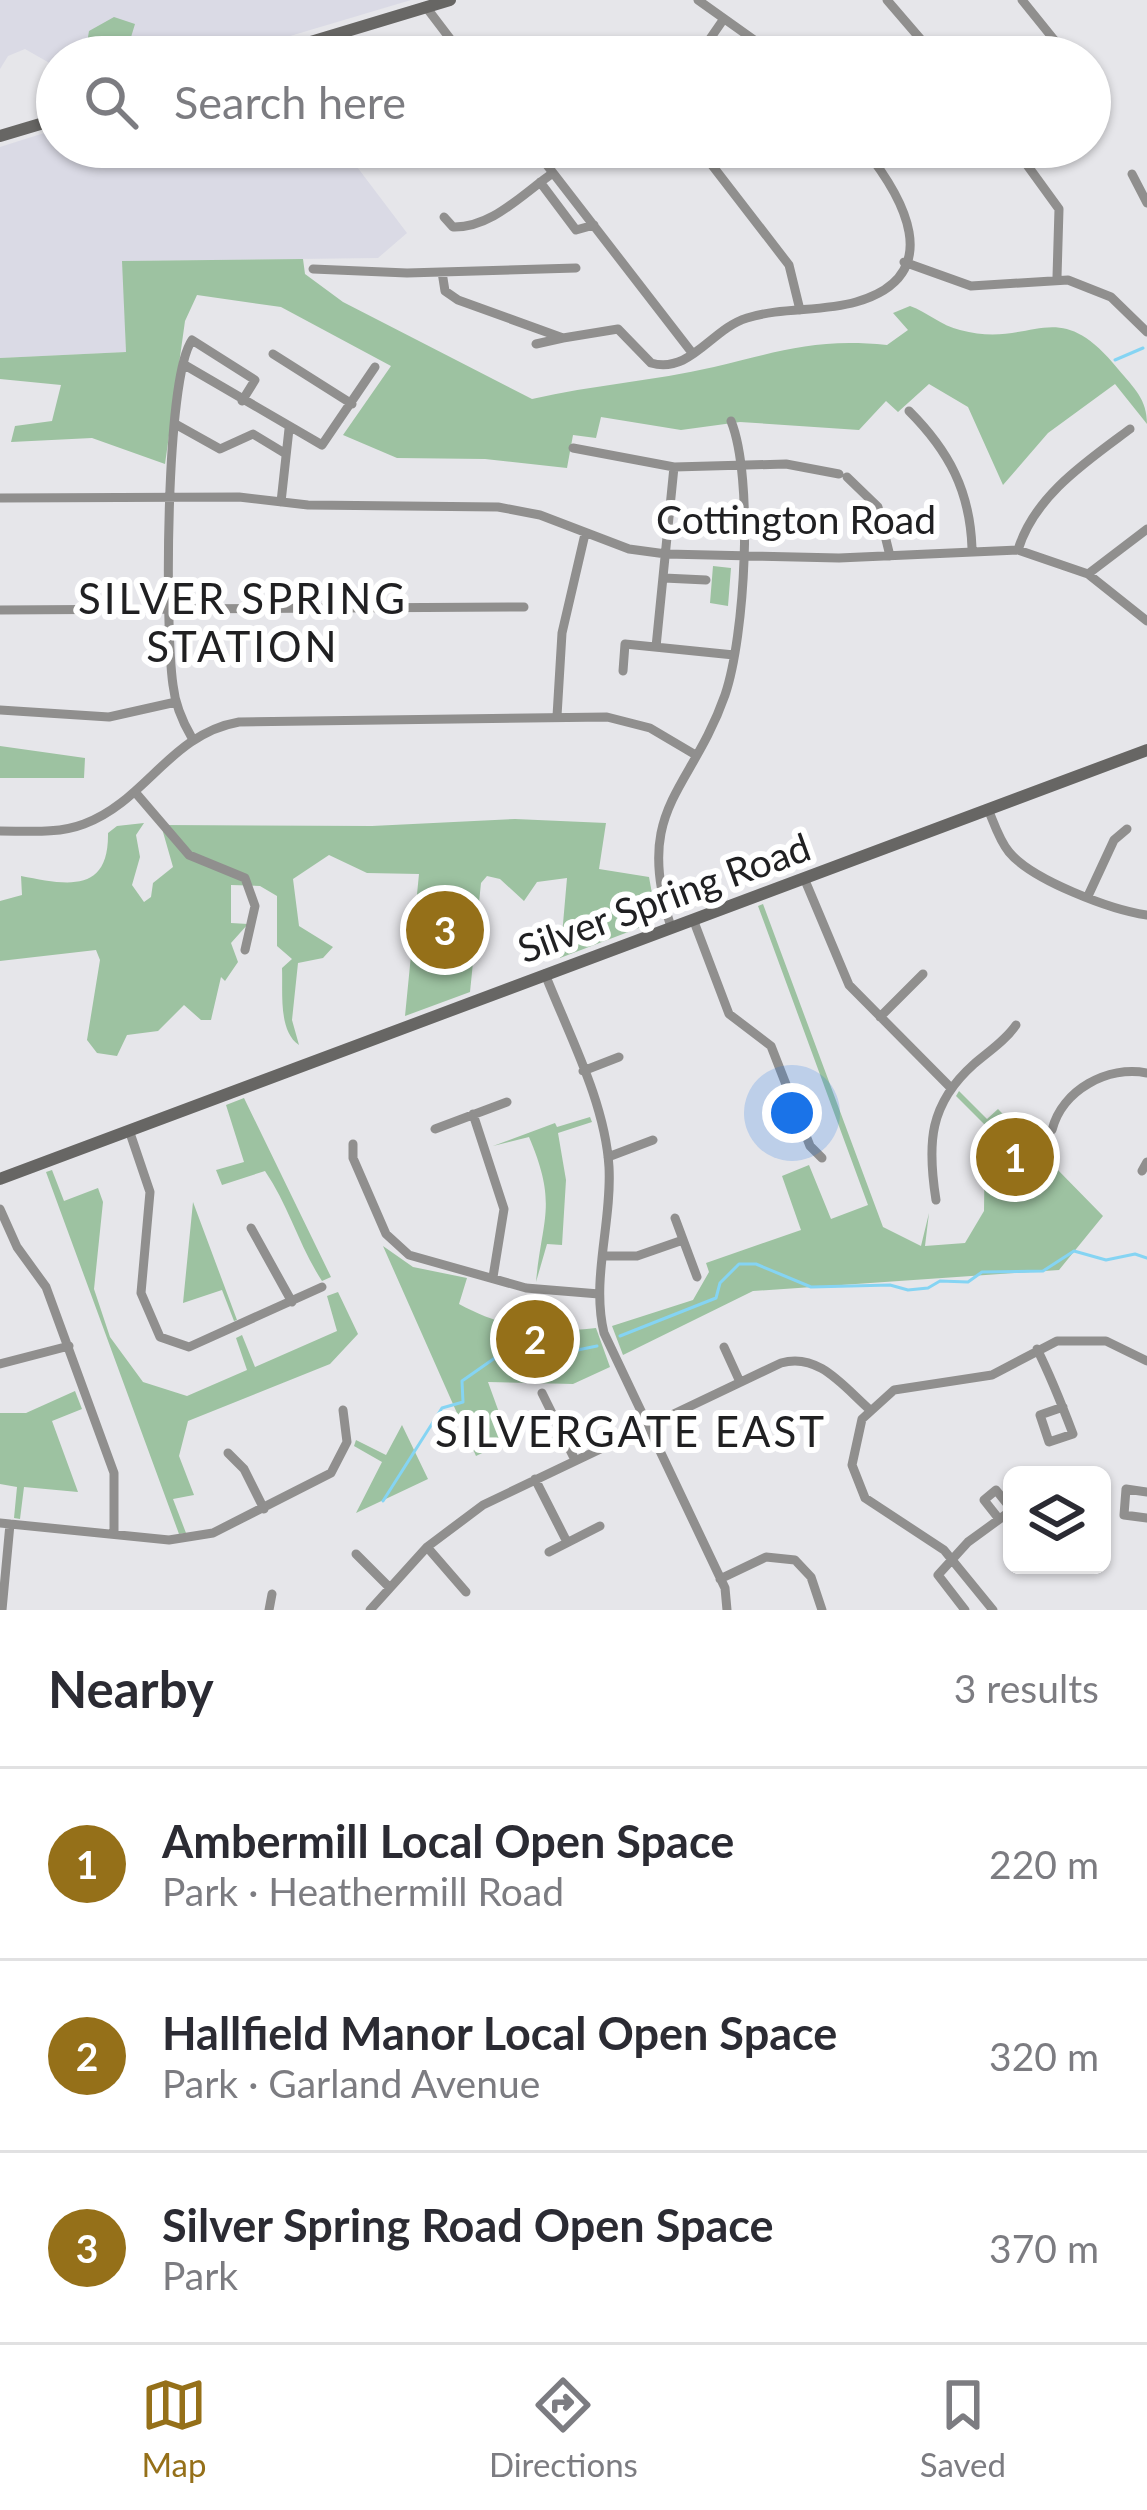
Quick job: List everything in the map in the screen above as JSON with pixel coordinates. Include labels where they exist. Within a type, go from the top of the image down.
[{"type":"main road","points":[[332,36],[450,0]]},
{"type":"main road","points":[[0,136],[36,125]]},
{"type":"main road","name":"Silver Spring Road","points":[[0,1179],[1147,750]]},
{"type":"street","points":[[698,0],[747,36]]},
{"type":"street","points":[[887,0],[919,36]]},
{"type":"street","points":[[1022,0],[1051,36]]},
{"type":"street","points":[[426,8],[448,36]]},
{"type":"street","points":[[712,36],[723,20]]},
{"type":"street","points":[[549,168],[693,354]]},
{"type":"street","points":[[714,168],[789,265],[800,310]]},
{"type":"street","points":[[536,344],[613,328],[624,331],[656,365],[674,365],[742,319],[867,298],[895,277],[910,235],[908,213],[877,168]]},
{"type":"street","points":[[1029,168],[1059,209],[1058,277]]},
{"type":"street","points":[[444,217],[461,228],[493,218],[553,173]]},
{"type":"street","points":[[1132,174],[1147,203]]},
{"type":"street","points":[[540,182],[576,230],[594,225]]},
{"type":"street","points":[[904,262],[970,286],[1058,277],[1101,291],[1142,314],[1147,332]]},
{"type":"street","points":[[313,269],[576,268]]},
{"type":"street","points":[[442,272],[450,297],[563,338]]},
{"type":"street","points":[[192,738],[176,702],[170,609],[177,424],[183,364],[192,340],[255,380],[242,401]]},
{"type":"street","points":[[273,354],[352,404]]},
{"type":"street","points":[[183,364],[289,429],[325,445],[375,368]]},
{"type":"street","points":[[909,411],[940,446],[962,483],[972,548]]},
{"type":"street","points":[[671,927],[659,884],[659,850],[669,801],[725,695],[734,655],[743,466],[731,422]]},
{"type":"street","points":[[177,424],[220,449],[253,434],[286,454]]},
{"type":"street","points":[[281,502],[289,429]]},
{"type":"street","points":[[1018,550],[1027,526],[1048,498],[1130,429]]},
{"type":"street","points":[[573,448],[674,467],[806,465],[843,475],[878,507],[890,556]]},
{"type":"street","points":[[656,647],[674,467]]},
{"type":"street","name":"Cottington Road","points":[[0,499],[498,507],[540,515],[585,534],[666,554],[890,556],[972,548],[1018,550],[1088,574],[1147,621]]},
{"type":"street","points":[[1088,574],[1147,529]]},
{"type":"street","points":[[557,716],[562,633],[585,534]]},
{"type":"street","points":[[664,578],[706,580]]},
{"type":"street","points":[[0,610],[524,607]]},
{"type":"street","points":[[623,671],[626,644],[734,655]]},
{"type":"street","points":[[0,710],[109,717],[176,702]]},
{"type":"street","points":[[0,831],[80,826],[135,792],[192,738],[224,724],[258,720],[557,716],[633,722],[694,754]]},
{"type":"street","points":[[135,792],[165,823],[179,847],[214,867],[236,871],[251,887],[254,924],[245,950]]},
{"type":"street","points":[[988,809],[1015,858],[1088,896],[1147,915]]},
{"type":"street","points":[[1088,896],[1114,840],[1126,830]]},
{"type":"street","points":[[804,878],[845,980],[951,1088]]},
{"type":"street","points":[[693,919],[731,1018],[771,1046],[810,1146],[822,1158]]},
{"type":"street","points":[[545,974],[583,1071],[608,1157],[598,1294],[608,1346],[720,1579],[727,1610]]},
{"type":"street","points":[[880,1017],[922,974]]},
{"type":"street","points":[[936,1200],[929,1135],[951,1088],[1016,1025]]},
{"type":"street","points":[[583,1071],[619,1057]]},
{"type":"street","points":[[1052,1130],[1059,1112],[1098,1078],[1114,1072],[1147,1073]]},
{"type":"street","points":[[436,1129],[507,1102]]},
{"type":"street","points":[[473,1114],[504,1209],[493,1277]]},
{"type":"street","points":[[129,1130],[150,1192],[141,1293],[160,1337],[189,1347],[322,1287]]},
{"type":"street","points":[[608,1157],[653,1140]]},
{"type":"street","points":[[353,1144],[353,1158],[393,1244],[416,1258],[538,1290],[598,1294]]},
{"type":"street","points":[[0,1209],[17,1247],[46,1287],[114,1473],[114,1534]]},
{"type":"street","points":[[675,1218],[697,1277]]},
{"type":"street","points":[[251,1228],[292,1302]]},
{"type":"street","points":[[604,1256],[637,1256],[683,1240]]},
{"type":"street","points":[[993,1610],[952,1557],[884,1515],[859,1488],[853,1442],[869,1408],[894,1390],[984,1377],[1036,1348],[1088,1338],[1112,1342],[1147,1360]]},
{"type":"street","points":[[0,1364],[69,1346]]},
{"type":"street","points":[[724,1347],[740,1382]]},
{"type":"street","points":[[1036,1348],[1063,1407]]},
{"type":"street","points":[[370,1610],[427,1547],[473,1512],[740,1382],[802,1359],[824,1370],[869,1408]]},
{"type":"street","points":[[542,1393],[575,1460]]},
{"type":"street","points":[[2,1610],[5,1523],[188,1540],[264,1509],[331,1473],[346,1442],[343,1410]]},
{"type":"street","points":[[229,1453],[244,1468],[264,1509]]},
{"type":"street","points":[[535,1479],[567,1542]]},
{"type":"street","points":[[1147,1492],[1126,1490],[1124,1515],[1147,1518]]},
{"type":"street","points":[[965,1610],[938,1575],[952,1557],[999,1520]]},
{"type":"street","points":[[549,1552],[600,1526]]},
{"type":"street","points":[[427,1547],[466,1592]]},
{"type":"street","points":[[356,1554],[388,1586]]},
{"type":"street","points":[[720,1579],[766,1558],[795,1560],[811,1577],[822,1610]]},
{"type":"street","points":[[269,1610],[272,1594]]},
{"type":"shaded area","points":[[0,0],[411,0],[290,36],[36,36],[36,55],[25,49],[8,56],[0,69]]},
{"type":"shaded area","points":[[36,136],[36,168],[358,168],[407,233],[378,258],[123,261],[126,352],[0,358],[0,147]]},
{"type":"green space","points":[[114,17],[135,24],[131,36],[88,36]]},
{"type":"green space","points":[[303,259],[305,274],[343,302],[532,399],[691,372],[799,347],[887,345],[908,330],[893,313],[910,306],[953,328],[985,334],[1043,328],[1077,333],[1096,346],[1134,388],[1147,424],[1115,384],[1048,433],[1003,485],[968,407],[929,384],[898,412],[886,401],[859,430],[740,422],[681,430],[601,417],[596,438],[573,435],[567,468],[485,459],[397,458],[343,435],[391,366],[281,307],[197,295],[185,321],[165,464],[92,438],[11,442],[15,426],[52,421],[61,385],[0,379],[0,358],[126,352],[122,261]]},
{"type":"green space","points":[[713,566],[731,568],[728,606],[710,603]]},
{"type":"green space","points":[[0,746],[85,758],[84,778],[0,778]]},
{"type":"green space","points":[[515,819],[606,823],[599,869],[649,877],[657,921],[560,958],[567,878],[537,882],[524,901],[500,879],[487,876],[481,883],[470,992],[405,1016],[419,874],[367,873],[329,855],[293,879],[299,926],[333,947],[323,958],[298,963],[292,1020],[299,1045],[292,1039],[283,1010],[282,968],[292,959],[277,946],[277,896],[260,886],[231,885],[231,923],[248,924],[231,943],[238,962],[225,981],[221,977],[211,1020],[201,1020],[184,1005],[158,1031],[127,1035],[117,1056],[97,1053],[87,1040],[100,960],[96,950],[0,961],[0,901],[22,895],[21,876],[69,882],[93,876],[106,853],[108,833],[117,826],[144,823],[136,835],[140,857],[132,885],[144,902],[151,897],[153,883],[173,867],[161,825],[372,826]]},
{"type":"green space","points":[[763,904],[883,1227],[921,1246],[929,1213],[925,1246],[965,1243],[984,1211],[985,1125],[956,1096],[959,1091],[987,1119],[998,1109],[1103,1216],[1059,1270],[753,1291],[623,1355],[612,1326],[693,1300],[709,1272],[706,1263],[801,1230],[782,1176],[809,1165],[831,1219],[868,1205],[758,906]]},
{"type":"green space","points":[[244,1098],[331,1277],[322,1281],[265,1171],[222,1185],[216,1170],[244,1162],[226,1105]]},
{"type":"green space","points":[[590,1117],[592,1122],[558,1133],[566,1180],[562,1245],[547,1244],[536,1282],[546,1211],[538,1160],[529,1137],[493,1146],[555,1123],[557,1127]]},
{"type":"green space","points":[[52,1170],[64,1201],[98,1188],[103,1202],[94,1289],[110,1337],[143,1382],[187,1396],[247,1370],[236,1338],[242,1335],[255,1367],[337,1331],[327,1296],[338,1292],[358,1334],[330,1364],[188,1421],[179,1456],[194,1495],[173,1499],[186,1533],[179,1534],[46,1172]]},
{"type":"green space","points":[[193,1202],[237,1320],[222,1290],[183,1303]]},
{"type":"green space","points":[[383,1246],[413,1267],[467,1278],[459,1304],[493,1319],[542,1330],[596,1328],[610,1367],[573,1384],[488,1382],[509,1440],[476,1456]]},
{"type":"green space","points":[[75,1391],[82,1409],[52,1421],[78,1492],[24,1487],[20,1519],[14,1518],[17,1487],[0,1484],[0,1413],[26,1413]]},
{"type":"green space","points":[[402,1425],[428,1479],[356,1513],[382,1462],[354,1446],[356,1440],[386,1455]]},
{"type":"waterway","points":[[1115,360],[1143,348]]},
{"type":"waterway","points":[[620,1336],[716,1298],[720,1283],[739,1264],[756,1264],[811,1287],[890,1285],[908,1290],[940,1281],[968,1282],[982,1272],[1043,1271],[1074,1251],[1106,1260],[1135,1254],[1147,1258]]},
{"type":"waterway","points":[[383,1501],[442,1408],[463,1402],[462,1381],[502,1353],[519,1362],[597,1346]]},
{"type":"place","name":"Silver Spring Road Open Space","points":[[445,930]]},
{"type":"place","name":"Ambermill Local Open Space","points":[[1015,1157]]},
{"type":"place","name":"Hallfield Manor Local Open Space","points":[[535,1339]]},
{"type":"district","name":"SILVER SPRING STATION","points":[[243,623]]},
{"type":"district","name":"SILVERGATE EAST","points":[[631,1432]]}]
